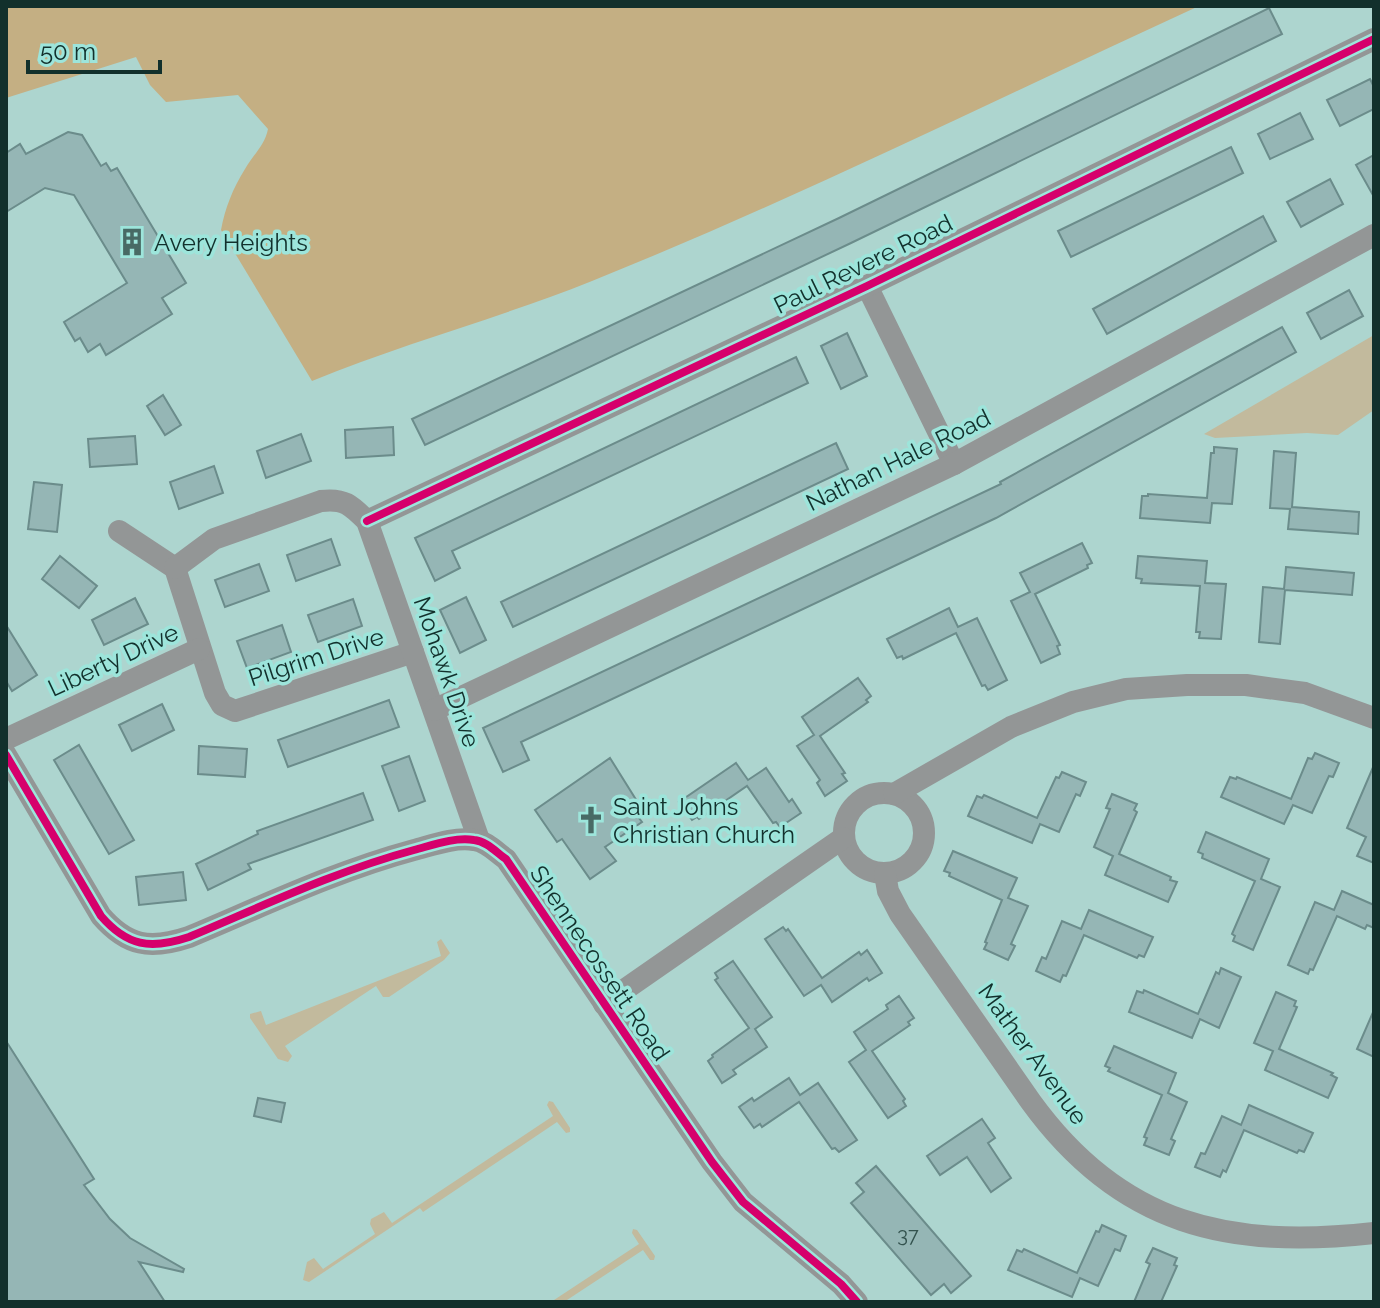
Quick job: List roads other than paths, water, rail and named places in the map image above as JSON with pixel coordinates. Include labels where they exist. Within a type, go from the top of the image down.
[{"type":"street","name":"Paul Revere Road","points":[[367,521],[867,286],[1374,39]]},
{"type":"street","name":"Nathan Hale Road","points":[[434,710],[954,464],[1374,235]]},
{"type":"street","points":[[867,286],[954,464]]},
{"type":"street","points":[[175,568],[214,539],[321,501],[334,499],[348,502],[367,521]]},
{"type":"street","name":"Mohawk Drive","points":[[367,521],[479,840]]},
{"type":"street","points":[[119,531],[175,568],[199,649]]},
{"type":"street","name":"Pilgrim Drive","points":[[199,649],[215,693],[222,705],[235,711],[413,652]]},
{"type":"street","name":"Liberty Drive","points":[[6,739],[199,649]]},
{"type":"street","points":[[894,794],[1011,727],[1073,702],[1126,689],[1246,685],[1305,693],[1374,718]]},
{"type":"street","points":[[6,755],[101,916],[119,935],[139,943],[178,941],[352,869],[444,842],[479,840]]},
{"type":"street","points":[[917,810],[938,770]]},
{"type":"street","points":[[880,793],[894,794],[903,797],[917,810],[923,821],[923,846],[908,866],[885,874],[871,872],[859,865],[845,847],[843,838],[847,816],[855,805],[867,797],[880,793]]},
{"type":"street","points":[[604,1004],[843,838]]},
{"type":"street","name":"Shennecossett Road","points":[[479,840],[506,859],[712,1162],[743,1202],[841,1284],[857,1302]]},
{"type":"street","name":"Mather Avenue","points":[[885,874],[888,891],[900,914],[1031,1102],[1048,1125],[1111,1184],[1147,1208],[1193,1225],[1231,1233],[1290,1239],[1374,1233]]},
{"type":"place","name":"Avery Heights","points":[[132,242]]},
{"type":"place","name":"Saint Johns Christian Church","points":[[591,820]]}]
